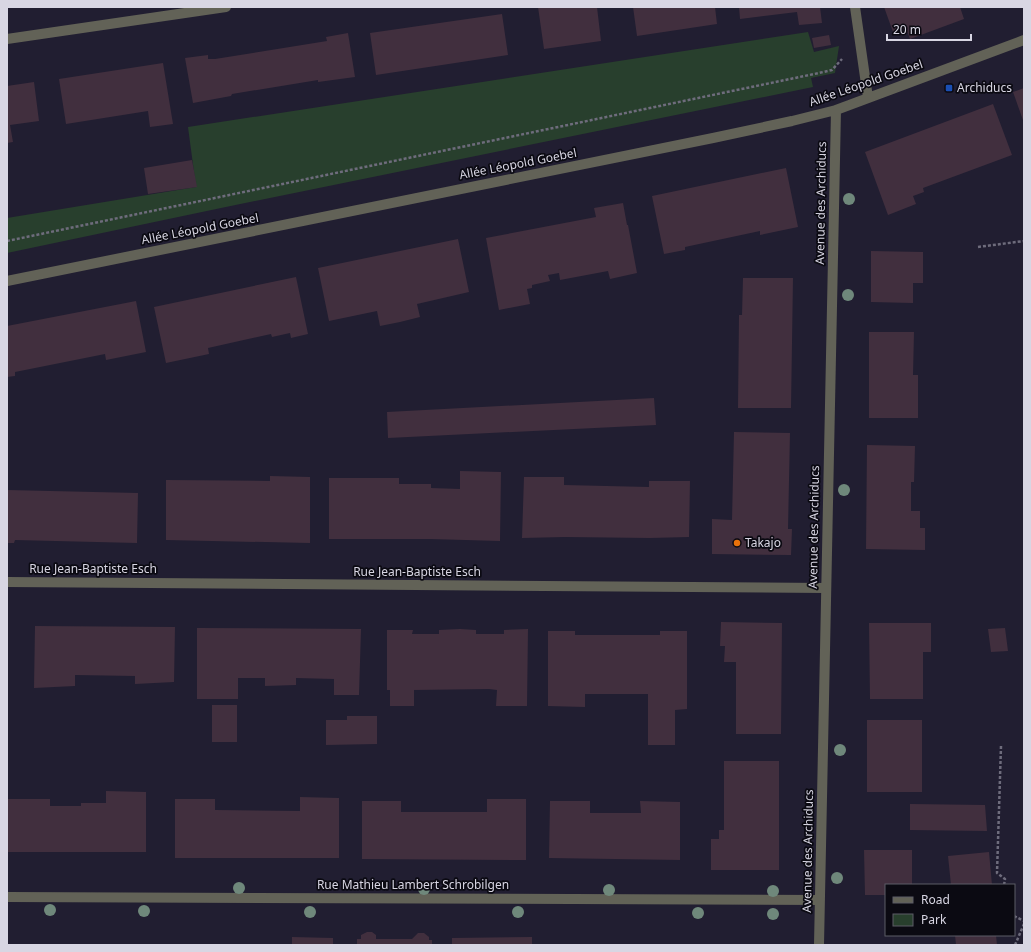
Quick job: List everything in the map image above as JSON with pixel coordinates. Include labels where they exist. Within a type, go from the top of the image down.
[{"type":"street","points":[[7,39],[226,7]]},
{"type":"street","points":[[856,7],[868,98]]},
{"type":"street","name":"Allée Léopold Goebel","points":[[7,281],[792,121],[836,110],[1024,40]]},
{"type":"street","name":"Avenue des Archiducs","points":[[819,945],[836,110]]},
{"type":"street","name":"Rue Jean-Baptiste Esch","points":[[7,582],[826,588]]},
{"type":"street","name":"Rue Mathieu Lambert Schrobilgen","points":[[7,896],[820,900]]},
{"type":"path","points":[[7,241],[832,70],[843,58]]},
{"type":"path","points":[[978,247],[1024,240]]},
{"type":"path","points":[[1002,746],[997,873],[1005,879],[1004,884]]},
{"type":"path","points":[[1015,917],[1024,922],[1015,945]]},
{"type":"green space","points":[[808,32],[814,52],[839,46],[835,73],[811,78],[813,87],[7,253],[7,218],[196,187],[188,127]]},
{"type":"building","points":[[538,7],[597,7],[601,41],[544,49]]},
{"type":"building","points":[[633,7],[715,7],[717,24],[637,36]]},
{"type":"building","points":[[739,7],[820,7],[822,23],[799,25],[797,12],[740,19]]},
{"type":"building","points":[[884,7],[960,7],[964,19],[910,39],[906,28],[893,32]]},
{"type":"building","points":[[502,14],[508,55],[376,75],[370,33]]},
{"type":"building","points":[[348,33],[355,77],[318,82],[318,80],[232,94],[231,96],[193,103],[185,58],[208,55],[208,59],[215,59],[327,41],[326,37]]},
{"type":"building","points":[[829,35],[831,45],[814,48],[812,38]]},
{"type":"building","points":[[163,63],[173,124],[150,127],[148,111],[66,124],[59,79]]},
{"type":"building","points":[[34,82],[39,121],[10,125],[13,142],[7,143],[7,86]]},
{"type":"building","points":[[1024,88],[1024,123],[1013,92]]},
{"type":"building","points":[[993,104],[1012,155],[923,188],[924,192],[913,196],[916,204],[888,215],[865,152]]},
{"type":"building","points":[[192,160],[197,187],[148,194],[144,168]]},
{"type":"building","points":[[786,168],[798,227],[760,235],[760,231],[685,247],[685,250],[664,254],[652,196]]},
{"type":"building","points":[[623,203],[637,273],[610,279],[608,271],[560,280],[559,273],[548,275],[550,281],[532,285],[532,288],[527,289],[530,304],[499,310],[486,238],[596,217],[594,208]]},
{"type":"building","points":[[458,239],[469,292],[417,304],[420,317],[400,322],[380,326],[377,311],[329,321],[318,268]]},
{"type":"building","points":[[871,251],[923,252],[923,283],[913,283],[913,303],[871,302]]},
{"type":"building","points":[[296,277],[308,334],[291,338],[290,333],[272,337],[271,334],[208,348],[209,354],[166,363],[154,307]]},
{"type":"building","points":[[743,278],[793,278],[791,408],[738,408],[739,315],[742,315]]},
{"type":"building","points":[[136,301],[146,352],[106,360],[105,354],[15,372],[15,376],[7,377],[7,326]]},
{"type":"building","points":[[869,332],[914,332],[913,375],[918,375],[918,418],[869,418]]},
{"type":"building","points":[[654,398],[656,425],[388,438],[387,412]]},
{"type":"building","points":[[734,432],[790,433],[788,529],[792,529],[791,555],[712,554],[712,519],[732,520]]},
{"type":"building","points":[[867,445],[915,446],[914,482],[911,482],[911,511],[920,511],[920,528],[925,528],[925,550],[866,549]]},
{"type":"building","points":[[460,471],[501,472],[500,541],[329,539],[329,478],[399,478],[399,484],[431,484],[431,488],[460,489]]},
{"type":"building","points":[[270,476],[310,477],[310,543],[166,540],[166,480],[270,481]]},
{"type":"building","points":[[524,477],[564,477],[564,485],[649,487],[649,481],[690,481],[689,537],[522,538]]},
{"type":"building","points":[[7,490],[138,493],[137,543],[15,540],[14,543],[7,543]]},
{"type":"building","points":[[721,622],[782,623],[781,734],[736,734],[736,662],[724,662],[725,646],[720,646]]},
{"type":"building","points":[[869,623],[931,623],[931,652],[923,652],[923,699],[870,699]]},
{"type":"building","points":[[35,626],[175,627],[174,682],[135,684],[135,676],[75,675],[75,686],[34,688]]},
{"type":"building","points":[[197,628],[361,629],[359,695],[334,695],[334,679],[296,678],[296,685],[265,686],[265,678],[238,678],[238,699],[197,699]]},
{"type":"building","points":[[1005,628],[1008,651],[991,652],[988,629]]},
{"type":"building","points":[[528,629],[527,706],[496,706],[497,690],[489,689],[414,690],[414,706],[390,706],[390,690],[387,690],[387,630],[413,630],[412,634],[439,634],[439,630],[476,630],[476,634],[504,634],[504,630]]},
{"type":"building","points":[[548,631],[575,631],[575,635],[660,635],[660,631],[687,631],[687,709],[675,710],[675,745],[648,745],[648,694],[585,694],[585,707],[548,706]]},
{"type":"building","points":[[212,705],[237,705],[237,742],[212,742]]},
{"type":"building","points":[[347,716],[377,716],[377,744],[326,745],[326,720],[347,720]]},
{"type":"building","points":[[867,720],[922,720],[922,792],[867,792]]},
{"type":"building","points":[[724,761],[779,761],[779,870],[711,870],[711,839],[719,839],[719,830],[724,830]]},
{"type":"building","points":[[106,791],[146,792],[146,852],[7,852],[7,799],[50,799],[50,806],[81,806],[81,803],[106,803]]},
{"type":"building","points":[[300,797],[339,798],[339,858],[175,858],[175,799],[215,799],[215,810],[300,811]]},
{"type":"building","points":[[487,799],[526,799],[526,860],[362,859],[362,801],[401,801],[401,812],[487,812]]},
{"type":"building","points":[[550,801],[590,801],[590,813],[641,813],[640,801],[680,802],[680,860],[549,858]]},
{"type":"building","points":[[910,804],[985,805],[987,831],[910,830]]},
{"type":"building","points":[[864,850],[912,850],[912,884],[885,884],[885,895],[865,895]]},
{"type":"building","points":[[989,852],[992,884],[951,884],[948,856]]},
{"type":"building","points":[[367,932],[372,932],[376,935],[376,939],[412,939],[418,933],[424,933],[429,937],[429,940],[432,940],[432,945],[357,945],[357,939],[361,939],[361,935]]},
{"type":"building","points":[[955,936],[996,936],[997,945],[956,945]]},
{"type":"building","points":[[292,937],[333,938],[333,945],[292,945]]},
{"type":"building","points":[[532,937],[532,945],[452,945],[452,938]]},
{"type":"place","name":"Archiducs","points":[[949,88]]},
{"type":"place","name":"Takajo","points":[[737,543]]}]
